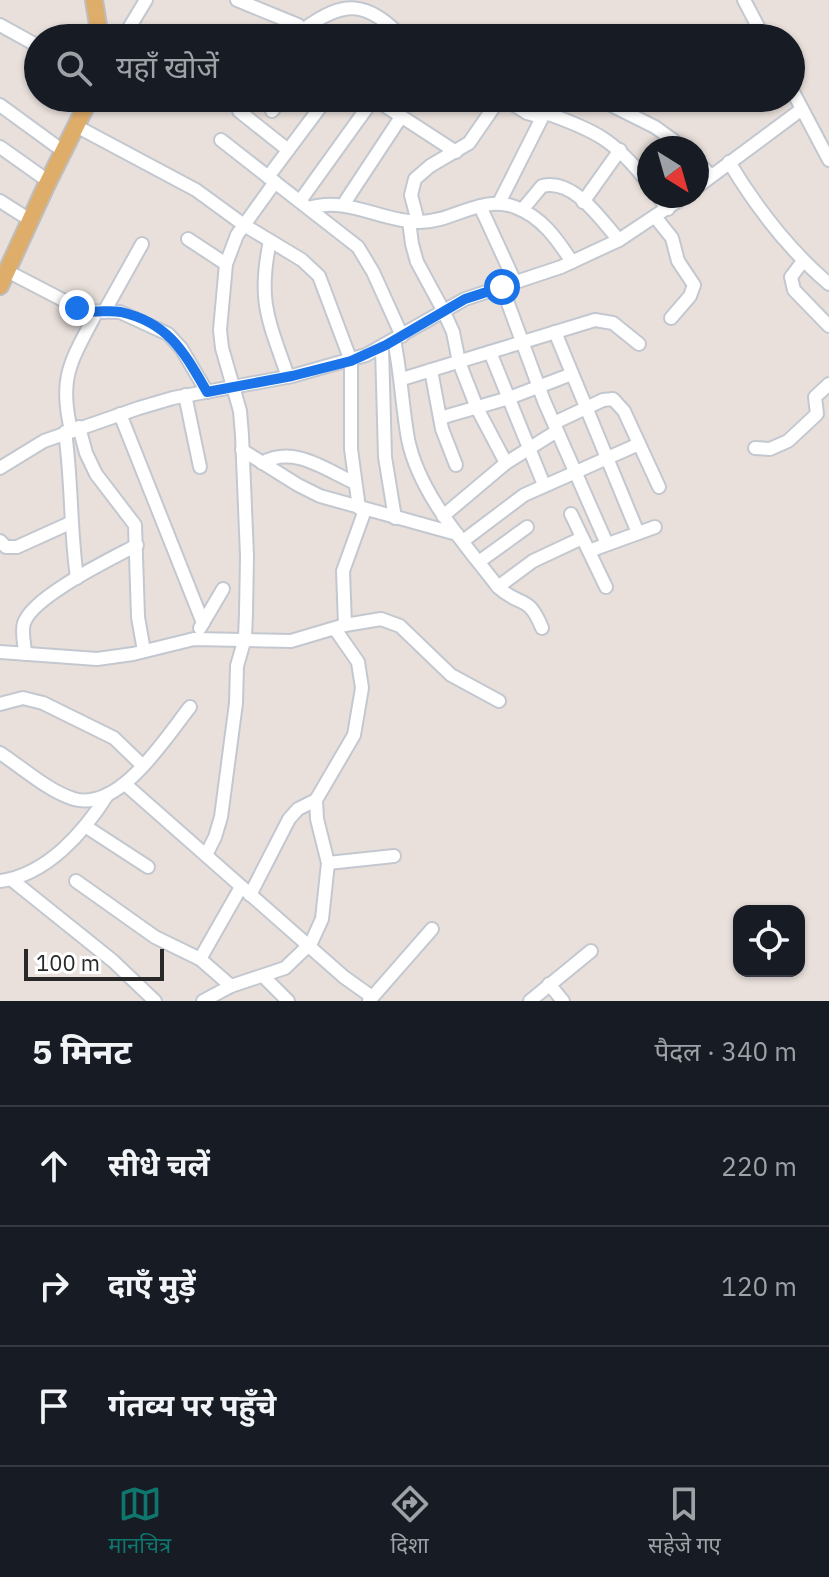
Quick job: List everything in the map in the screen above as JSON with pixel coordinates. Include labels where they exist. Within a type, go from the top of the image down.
[{"type":"main road","points":[[94,0],[98,24]]},
{"type":"main road","points":[[4,278],[83,112]]},
{"type":"street","points":[[237,0],[289,24]]},
{"type":"street","points":[[744,0],[757,24]]},
{"type":"street","points":[[131,24],[143,1]]},
{"type":"street","points":[[315,24],[326,9],[349,3],[363,7],[385,24]]},
{"type":"street","points":[[0,25],[24,38]]},
{"type":"street","points":[[0,105],[63,151]]},
{"type":"street","points":[[240,112],[288,150]]},
{"type":"street","points":[[206,855],[221,817],[236,703],[237,666],[245,638],[247,556],[240,411],[220,330],[226,264],[232,243],[288,150],[316,112]]},
{"type":"street","points":[[304,205],[365,112]]},
{"type":"street","points":[[394,112],[456,152]]},
{"type":"street","points":[[491,112],[481,129],[456,152],[424,171],[412,184],[411,195],[414,254],[453,332],[459,362],[477,408],[506,463]]},
{"type":"street","points":[[525,112],[599,134],[620,150],[637,170]]},
{"type":"street","points":[[499,203],[544,112]]},
{"type":"street","points":[[625,112],[667,136]]},
{"type":"street","points":[[711,176],[798,112]]},
{"type":"street","points":[[804,112],[829,160]]},
{"type":"street","points":[[343,205],[401,117]]},
{"type":"street","points":[[76,126],[196,190],[244,225],[302,260],[319,276],[351,361],[351,440],[355,483],[362,509],[343,571],[340,627],[358,662],[362,688],[354,735],[316,800],[298,809],[289,819],[200,959]]},
{"type":"street","points":[[221,140],[351,241],[363,255],[398,338],[406,422],[413,456],[427,488],[443,516],[498,587],[513,598],[528,603],[542,628]]},
{"type":"street","points":[[0,147],[48,181]]},
{"type":"street","points":[[583,202],[620,150]]},
{"type":"street","points":[[729,162],[756,205],[803,261],[829,284]]},
{"type":"street","points":[[522,210],[538,189],[547,185],[560,186],[583,202],[619,240]]},
{"type":"street","points":[[0,201],[30,220]]},
{"type":"street","points":[[304,205],[343,205],[414,221],[446,217],[499,203],[522,210],[546,227],[572,262]]},
{"type":"street","points":[[480,206],[515,282]]},
{"type":"street","points":[[0,468],[44,441],[120,414],[185,395],[288,377],[351,361],[382,347],[443,310],[572,262],[619,240],[668,209]]},
{"type":"street","points":[[656,218],[672,238],[678,261],[694,285],[690,296],[671,318]]},
{"type":"street","points":[[188,239],[226,264]]},
{"type":"street","points":[[270,241],[263,274],[264,304],[288,377]]},
{"type":"street","points":[[142,244],[72,359],[66,378],[65,403],[72,430],[96,474],[135,525],[138,617],[144,651]]},
{"type":"street","points":[[803,261],[793,272],[791,283],[800,297],[829,326]]},
{"type":"street","points":[[4,278],[84,311],[129,315],[168,334],[181,348],[207,392]]},
{"type":"street","points":[[502,287],[555,427],[607,544]]},
{"type":"street","points":[[402,379],[588,321],[602,320],[619,327],[639,344]]},
{"type":"street","points":[[555,332],[638,533]]},
{"type":"street","points":[[382,347],[385,457],[395,518]]},
{"type":"street","points":[[490,352],[544,485]]},
{"type":"street","points":[[431,370],[440,418],[456,465]]},
{"type":"street","points":[[440,418],[509,398],[572,374]]},
{"type":"street","points":[[755,448],[770,449],[788,441],[815,417],[818,410],[816,393],[829,384]]},
{"type":"street","points":[[185,395],[200,467]]},
{"type":"street","points":[[443,516],[555,427],[603,400],[613,399],[624,411],[659,487]]},
{"type":"street","points":[[120,414],[203,623]]},
{"type":"street","points":[[72,430],[70,523],[77,578]]},
{"type":"street","points":[[242,450],[309,491],[460,537],[544,485],[639,444]]},
{"type":"street","points":[[262,463],[279,455],[296,456],[355,483]]},
{"type":"street","points":[[571,514],[606,587]]},
{"type":"street","points":[[135,525],[161,517]]},
{"type":"street","points":[[0,541],[6,547],[17,547],[70,523]]},
{"type":"street","points":[[480,561],[527,527]]},
{"type":"street","points":[[589,551],[655,527]]},
{"type":"street","points":[[498,587],[533,561],[582,538]]},
{"type":"street","points":[[25,654],[23,629],[28,615],[46,598],[77,578],[137,545]]},
{"type":"street","points":[[194,639],[223,589]]},
{"type":"street","points":[[0,652],[97,659],[194,639],[291,641],[371,619],[392,621],[451,675],[499,701]]},
{"type":"street","points":[[0,704],[23,698],[43,703],[114,738],[143,766]]},
{"type":"street","points":[[0,753],[72,799],[90,800],[125,784],[190,707]]},
{"type":"street","points":[[125,784],[370,999],[432,929]]},
{"type":"street","points":[[6,881],[36,870],[85,826],[108,794]]},
{"type":"street","points":[[203,1001],[231,986],[285,968],[308,946],[322,919],[328,863],[317,819],[316,800]]},
{"type":"street","points":[[85,826],[148,867]]},
{"type":"street","points":[[328,863],[394,856]]},
{"type":"street","points":[[6,881],[113,961],[155,1001]]},
{"type":"street","points":[[76,881],[155,937],[200,959],[231,986]]},
{"type":"street","points":[[530,1001],[591,951]]},
{"type":"street","points":[[264,977],[288,1001]]},
{"type":"street","points":[[549,984],[563,1001]]},
{"type":"route","points":[[77,308],[90,313],[120,312],[168,334],[181,348],[207,392],[351,361],[386,345],[465,299],[502,287]]}]
